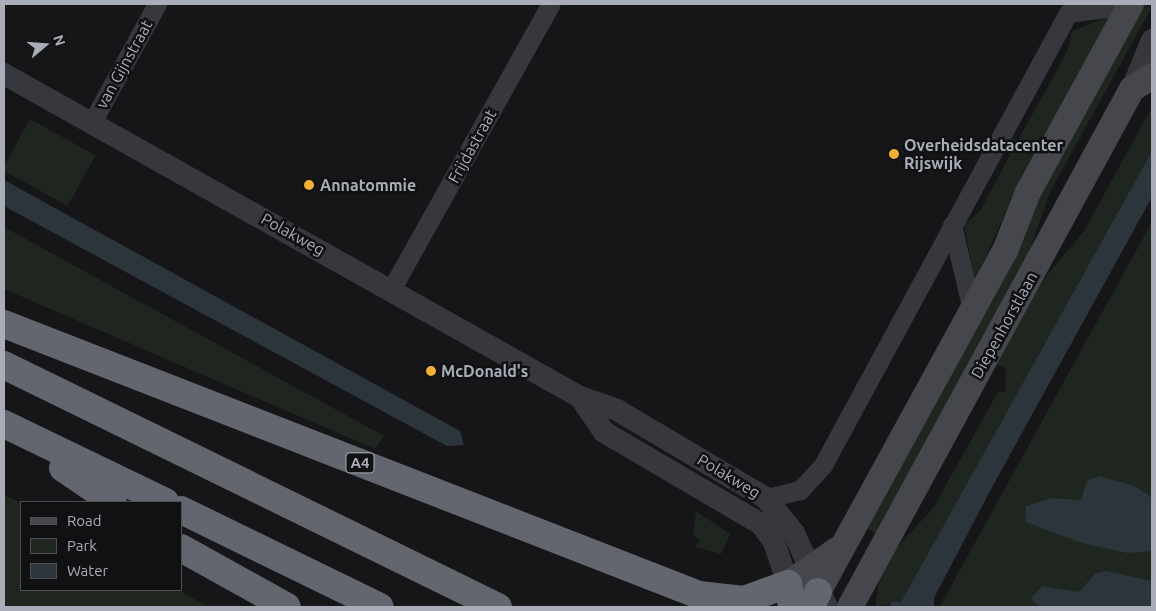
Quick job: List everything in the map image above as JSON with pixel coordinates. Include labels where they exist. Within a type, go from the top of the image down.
[{"type":"highway","name":"A4","points":[[4,324],[699,594],[744,600],[807,594]]},
{"type":"highway","points":[[4,365],[498,607]]},
{"type":"highway","points":[[4,426],[112,501]]},
{"type":"highway","points":[[4,426],[163,501]]},
{"type":"highway","points":[[182,510],[380,607]]},
{"type":"highway","points":[[182,549],[287,607]]},
{"type":"main road","points":[[807,594],[840,548],[1005,251],[1028,192],[1131,4]]},
{"type":"main road","name":"Diepenhorstlaan","points":[[850,607],[1142,83]]},
{"type":"street","name":"van Gijnstraat","points":[[92,124],[157,4]]},
{"type":"street","name":"Frijdastraat","points":[[392,288],[551,4]]},
{"type":"street","points":[[766,498],[800,490],[823,465],[1068,13],[1131,4]]},
{"type":"street","name":"Diepenhorstlaan","points":[[1142,83],[1152,40]]},
{"type":"street","name":"Polakweg","points":[[4,74],[392,288],[580,397],[617,410],[766,498],[790,526],[807,594]]},
{"type":"street","points":[[952,225],[972,310]]},
{"type":"street","name":"Polakweg","points":[[580,397],[604,432],[761,524],[807,594]]},
{"type":"green space","points":[[1142,4],[1152,7],[1051,190],[1025,263],[877,534],[864,527]]},
{"type":"green space","points":[[1111,16],[1022,175],[975,281],[964,225],[980,211],[1010,155],[1003,149],[1009,138],[1018,140],[1067,52],[1072,31]]},
{"type":"green space","points":[[1152,107],[1152,151],[901,602],[875,607],[879,580],[893,552],[933,508],[998,392],[1005,392],[1006,369],[997,364],[1042,281],[1084,231]]},
{"type":"green space","points":[[30,119],[96,155],[67,206],[4,171],[4,166]]},
{"type":"green space","points":[[1152,222],[1152,607],[940,606]]},
{"type":"green space","points":[[4,227],[384,436],[375,449],[4,289]]},
{"type":"green space","points":[[4,495],[20,503],[20,591],[181,591],[208,607],[4,607]]},
{"type":"green space","points":[[696,511],[730,534],[721,554],[696,547],[699,540],[693,535]]},
{"type":"water","points":[[1152,151],[1152,197],[990,491],[934,598],[934,607],[889,607],[892,602],[901,602]]},
{"type":"water","points":[[4,180],[460,431],[464,445],[447,446],[4,206]]},
{"type":"water","points":[[1099,476],[1134,486],[1152,497],[1152,551],[1128,553],[1085,544],[1025,522],[1026,506],[1052,498],[1081,500],[1087,481]]},
{"type":"water","points":[[1106,571],[1152,581],[1152,607],[1043,607],[1033,602],[1032,597],[1042,586],[1079,592],[1095,574]]},
{"type":"place","name":"Overheidsdatacenter Rijswijk","points":[[894,154]]},
{"type":"place","name":"Annatommie","points":[[309,185]]},
{"type":"place","name":"McDonald's","points":[[431,371]]}]
